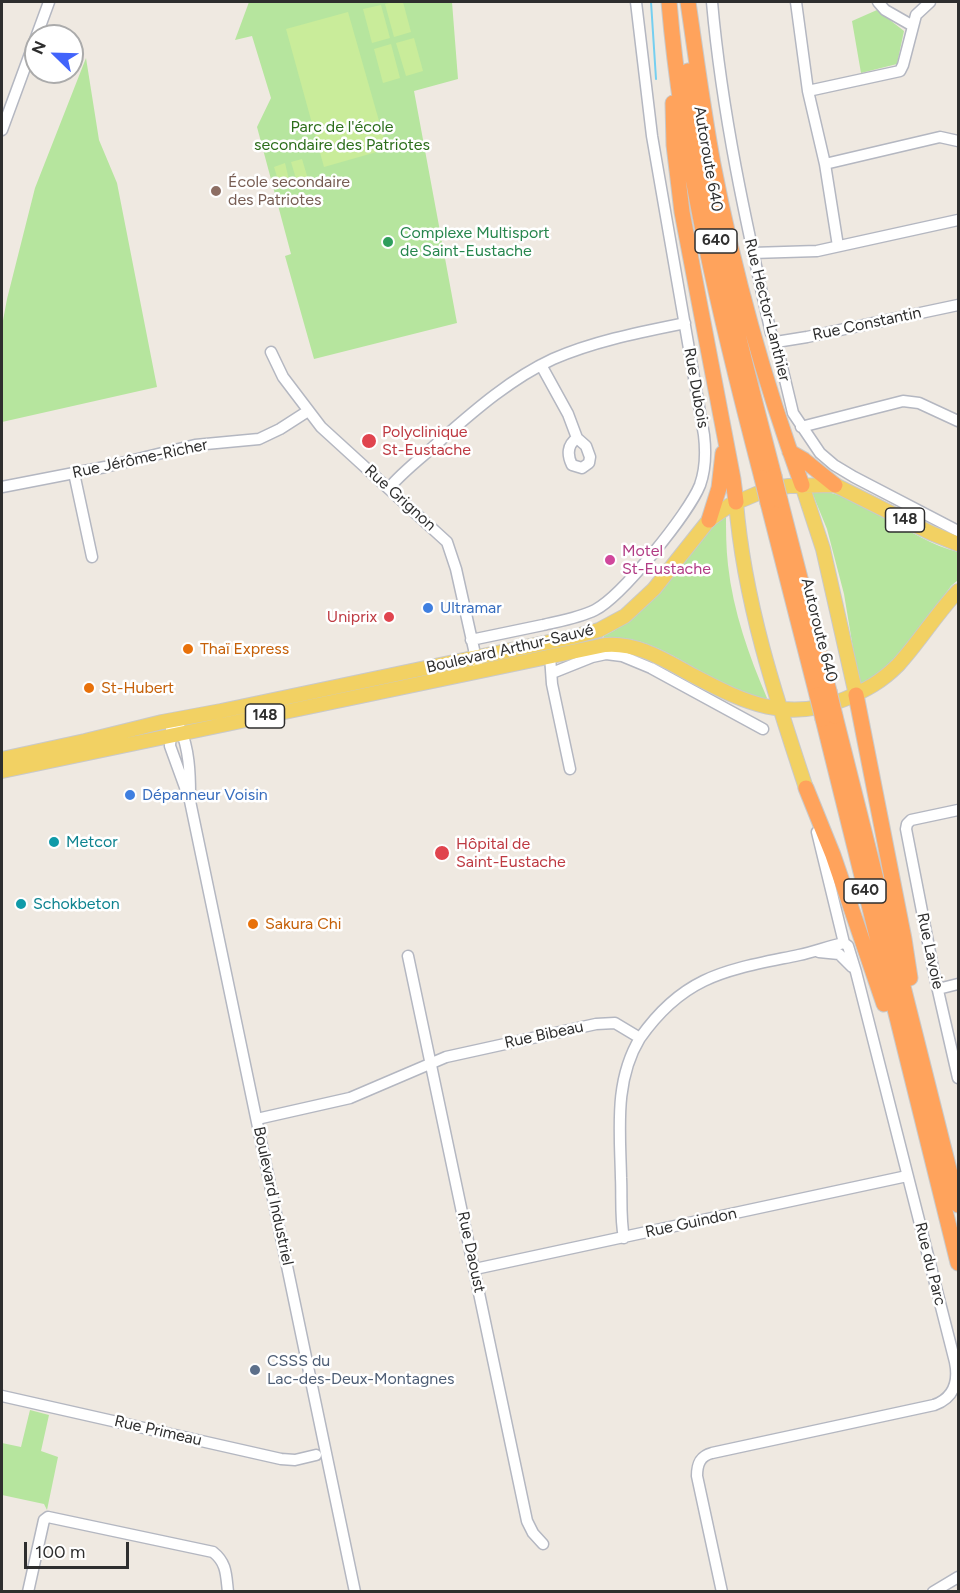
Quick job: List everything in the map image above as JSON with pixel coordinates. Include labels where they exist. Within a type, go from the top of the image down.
[{"type":"highway","name":"Autoroute 640","points":[[669,2],[684,126],[702,230],[724,329],[768,477]]},
{"type":"highway","name":"Autoroute 640","points":[[682,2],[694,113],[712,224],[774,502],[914,1060],[958,1263]]},
{"type":"highway","points":[[688,2],[707,129],[722,205],[751,326],[772,399],[802,485]]},
{"type":"highway","points":[[670,22],[674,145],[678,181],[736,502]]},
{"type":"highway","points":[[709,520],[719,488],[724,435]]},
{"type":"highway","points":[[790,452],[804,460],[835,485]]},
{"type":"highway","points":[[856,694],[904,939],[914,1060]]},
{"type":"highway","points":[[806,788],[833,855],[877,984],[914,1060]]},
{"type":"highway","name":"Autoroute 640","points":[[914,1060],[958,1205]]},
{"type":"main road","name":"Boulevard Arthur-Sauvé","points":[[2,759],[175,720],[580,636],[612,624],[649,595],[709,520],[736,502],[768,489],[802,485],[835,485],[958,544]]},
{"type":"main road","points":[[802,485],[823,549],[856,694]]},
{"type":"main road","points":[[736,502],[740,539],[754,615],[780,710],[806,788]]},
{"type":"main road","name":"Boulevard Arthur-Sauvé","points":[[2,771],[605,645],[631,647],[651,653],[755,705],[780,710],[813,709],[836,703],[869,688],[897,665],[958,591]]},
{"type":"street","points":[[2,116],[44,2]]},
{"type":"street","points":[[2,130],[49,2]]},
{"type":"street","name":"Rue Dubois","points":[[471,640],[573,618],[602,606],[619,592],[637,571],[690,503],[702,479],[705,452],[652,136],[636,2]]},
{"type":"street","name":"Rue Hector-Lanthier","points":[[712,2],[724,104],[752,253],[791,408],[801,427],[820,453],[838,468],[958,531]]},
{"type":"street","points":[[796,2],[808,91],[825,164],[838,246]]},
{"type":"street","points":[[878,2],[885,10],[913,26]]},
{"type":"street","points":[[808,91],[900,71],[916,15],[930,2]]},
{"type":"street","points":[[825,164],[940,137],[958,141]]},
{"type":"street","points":[[752,253],[816,251],[958,220]]},
{"type":"street","name":"Rue Constantin","points":[[776,342],[958,305]]},
{"type":"street","points":[[389,488],[467,417],[509,384],[541,365],[596,344],[685,323]]},
{"type":"street","name":"Rue Grignon","points":[[271,352],[280,371],[308,411],[331,437],[429,524],[448,545],[456,569],[478,671]]},
{"type":"street","points":[[541,365],[568,414],[578,438]]},
{"type":"street","points":[[801,427],[903,401],[919,403],[958,421]]},
{"type":"street","name":"Rue Jérôme-Richer","points":[[2,488],[195,445],[259,439],[308,411]]},
{"type":"street","points":[[74,473],[92,557]]},
{"type":"street","points":[[552,673],[592,657],[606,654],[622,656],[651,668],[763,729]]},
{"type":"street","points":[[550,656],[552,684],[570,769]]},
{"type":"street","name":"Boulevard Industriel","points":[[175,720],[176,735],[171,749],[190,801],[355,1592]]},
{"type":"street","name":"Boulevard Industriel","points":[[176,735],[186,742],[190,772],[190,801]]},
{"type":"street","name":"Rue du Parc","points":[[722,1592],[698,1476],[698,1466],[703,1457],[712,1453],[934,1405],[946,1398],[954,1388],[957,1374],[856,972],[848,946],[844,943],[806,788]]},
{"type":"street","name":"Rue Lavoie","points":[[958,810],[914,819],[907,824],[907,835],[958,1078]]},
{"type":"street","points":[[624,1238],[620,1098],[624,1074],[640,1038],[668,1003],[708,978],[739,968],[844,943]]},
{"type":"street","points":[[812,952],[839,954],[856,972]]},
{"type":"street","name":"Rue Daoust","points":[[408,956],[527,1521],[533,1533],[543,1544]]},
{"type":"street","points":[[938,988],[958,984]]},
{"type":"street","name":"Rue Bibeau","points":[[257,1119],[345,1100],[446,1057],[603,1023],[618,1024],[640,1038]]},
{"type":"street","name":"Rue Guindon","points":[[475,1269],[907,1176]]},
{"type":"street","name":"Rue Primeau","points":[[2,1396],[275,1458],[295,1461],[316,1455]]},
{"type":"street","points":[[28,1592],[44,1520],[48,1517],[213,1552],[222,1558],[228,1592]]},
{"type":"street","points":[[933,1592],[958,1577]]},
{"type":"green space","name":"Parc de l'école secondaire des Patriotes","points":[[249,2],[452,2],[458,79],[414,91],[457,323],[314,359],[285,256],[291,254],[257,127],[271,98],[252,36],[235,40]]},
{"type":"green space","points":[[403,2],[411,32],[394,37],[385,4]]},
{"type":"green space","points":[[381,5],[390,38],[372,43],[363,9]]},
{"type":"green space","points":[[877,10],[904,31],[897,64],[861,73],[852,21]]},
{"type":"green space","points":[[348,12],[387,149],[324,167],[286,29]]},
{"type":"green space","points":[[414,38],[423,71],[406,76],[396,43]]},
{"type":"green space","points":[[391,44],[400,78],[383,83],[374,49]]},
{"type":"green space","points":[[86,58],[99,140],[117,183],[157,387],[2,422],[2,326],[7,299],[35,188],[76,84],[84,84]]},
{"type":"green space","points":[[302,159],[308,179],[297,182],[291,162]]},
{"type":"green space","points":[[285,163],[290,184],[280,187],[274,167]]},
{"type":"green space","points":[[811,490],[830,493],[868,507],[921,538],[958,552],[958,580],[897,656],[884,669],[859,684],[844,594],[827,529]]},
{"type":"green space","points":[[726,514],[730,582],[748,650],[767,698],[764,699],[733,689],[654,646],[620,638],[604,640],[604,636],[622,626],[649,603],[704,532]]},
{"type":"green space","points":[[30,1410],[49,1415],[41,1451],[58,1457],[47,1510],[44,1504],[2,1495],[2,1443],[21,1447]]},
{"type":"waterway","points":[[651,2],[656,79]]},
{"type":"place","name":"École secondaire des Patriotes","points":[[216,191]]},
{"type":"place","name":"Complexe Multisport de Saint-Eustache","points":[[388,242]]},
{"type":"place","name":"Polyclinique St-Eustache","points":[[369,441]]},
{"type":"place","name":"Motel St-Eustache","points":[[610,560]]},
{"type":"place","name":"Ultramar","points":[[428,608]]},
{"type":"place","name":"Uniprix","points":[[389,617]]},
{"type":"place","name":"Thaï Express","points":[[188,649]]},
{"type":"place","name":"St-Hubert","points":[[89,688]]},
{"type":"place","name":"Dépanneur Voisin","points":[[130,795]]},
{"type":"place","name":"Metcor","points":[[54,842]]},
{"type":"place","name":"Hôpital de Saint-Eustache","points":[[442,853]]},
{"type":"place","name":"Schokbeton","points":[[21,904]]},
{"type":"place","name":"Sakura Chi","points":[[253,924]]},
{"type":"place","name":"CSSS du Lac-des-Deux-Montagnes","points":[[255,1370]]}]
